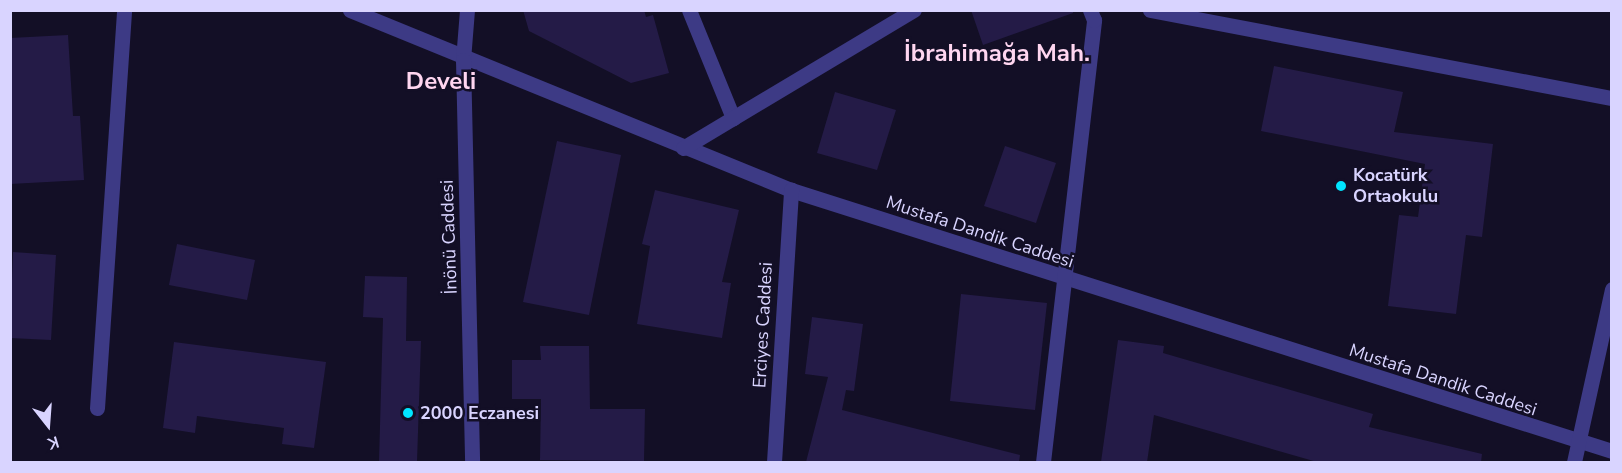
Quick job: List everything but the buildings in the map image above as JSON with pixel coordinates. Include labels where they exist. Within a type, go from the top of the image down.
[{"type":"street","points":[[97,408],[124,10]]},
{"type":"street","name":"Mustafa Dandik Caddesi","points":[[350,10],[463,60],[791,190],[1066,281],[1578,443],[1611,451]]},
{"type":"street","name":"İnönü Caddesi","points":[[467,10],[463,60],[472,462]]},
{"type":"street","points":[[689,10],[733,118]]},
{"type":"street","points":[[683,148],[914,10]]},
{"type":"street","points":[[1043,462],[1066,281],[1094,20],[1090,10]]},
{"type":"street","points":[[1150,10],[1611,99]]},
{"type":"street","name":"Erciyes Caddesi","points":[[774,462],[791,190]]},
{"type":"street","points":[[1574,462],[1611,289]]},
{"type":"place","name":"Kocatürk Ortaokulu","points":[[1341,186]]},
{"type":"place","name":"2000 Eczanesi","points":[[408,413]]},
{"type":"district","name":"İbrahimağa Mah.","points":[[997,54]]},
{"type":"district","name":"Develi","points":[[441,82]]}]
